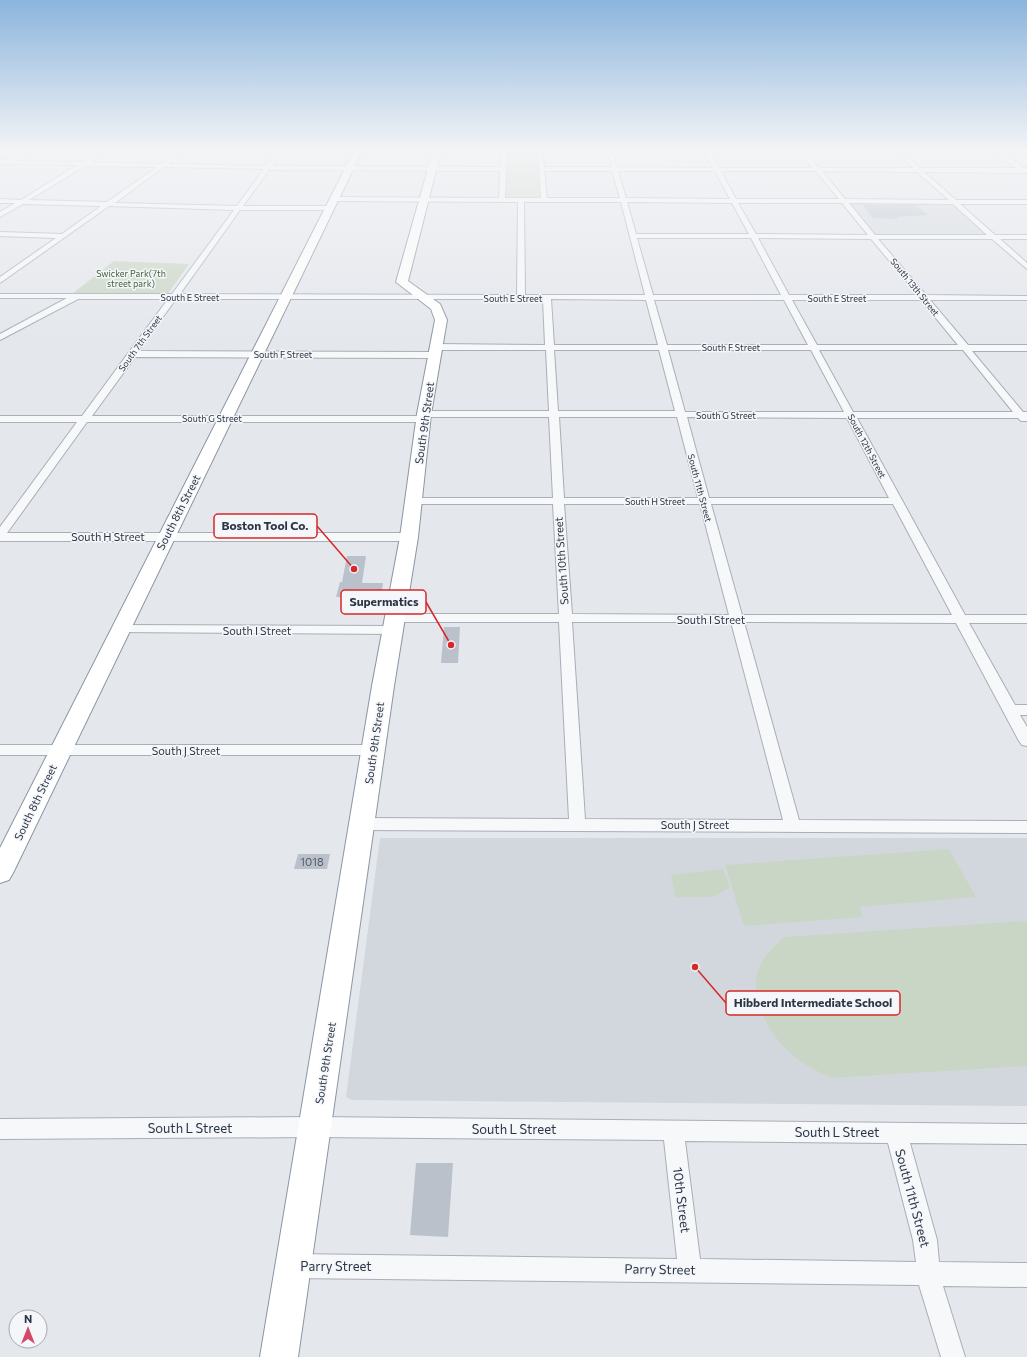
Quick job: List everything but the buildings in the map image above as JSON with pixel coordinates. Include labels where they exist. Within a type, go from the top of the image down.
[{"type":"highway","name":"South 8th Street","points":[[0,873],[327,214]]},
{"type":"highway","name":"South 9th Street","points":[[280,1357],[363,824],[373,750],[409,537],[424,416],[441,320],[436,306],[422,298],[402,282],[420,214]]},
{"type":"street","points":[[0,281],[94,214]]},
{"type":"street","name":"South 7th Street","points":[[0,536],[233,214]]},
{"type":"street","points":[[521,214],[522,297]]},
{"type":"street","name":"South 11th Street","points":[[628,214],[703,501],[792,825]]},
{"type":"street","name":"South 12th Street","points":[[741,214],[1027,741]]},
{"type":"street","name":"South 13th Street","points":[[855,214],[965,348],[1025,418]]},
{"type":"street","points":[[969,214],[1027,267]]},
{"type":"street","points":[[0,234],[63,236]]},
{"type":"street","points":[[634,236],[1027,237]]},
{"type":"street","name":"South E Street","points":[[0,296],[1027,298]]},
{"type":"street","points":[[0,337],[76,297]]},
{"type":"street","name":"South 10th Street","points":[[547,298],[557,501],[577,823]]},
{"type":"street","name":"South F Street","points":[[132,354],[257,354],[549,348],[1027,348]]},
{"type":"street","name":"South G Street","points":[[0,419],[553,415],[1025,418]]},
{"type":"street","name":"South H Street","points":[[414,501],[896,501]]},
{"type":"street","name":"South H Street","points":[[0,536],[409,537]]},
{"type":"street","name":"South I Street","points":[[120,629],[395,624],[565,618],[1027,619]]},
{"type":"street","points":[[1010,710],[1027,710]]},
{"type":"street","name":"South J Street","points":[[0,750],[373,750]]},
{"type":"street","name":"South J Street","points":[[363,824],[577,823],[1027,827]]},
{"type":"street","name":"South L Street","points":[[0,1129],[315,1127],[1027,1134]]},
{"type":"street","name":"10th Street","points":[[673,1130],[690,1270]]},
{"type":"street","name":"South 11th Street","points":[[896,1132],[926,1240],[928,1257],[927,1274],[953,1357]]},
{"type":"street","name":"Parry Street","points":[[293,1266],[1027,1275]]},
{"type":"shaded area","points":[[855,214],[969,214],[994,237],[874,237]]},
{"type":"shaded area","points":[[380,838],[1027,838],[1027,1106],[352,1100],[346,1097]]},
{"type":"green space","name":"Swicker Park(7th street park)","points":[[114,261],[189,264],[167,295],[72,294]]},
{"type":"green space","points":[[949,849],[976,897],[860,907],[863,917],[744,926],[725,865]]},
{"type":"green space","points":[[723,869],[730,887],[713,897],[675,897],[671,875]]},
{"type":"green space","points":[[1027,921],[1027,1066],[831,1078],[814,1070],[789,1052],[774,1036],[759,1004],[756,992],[758,970],[766,956],[784,937]]},
{"type":"place","name":"Boston Tool Co.","points":[[354,569]]},
{"type":"place","name":"Supermatics","points":[[451,645]]},
{"type":"place","name":"Hibberd Intermediate School","points":[[695,967]]}]
